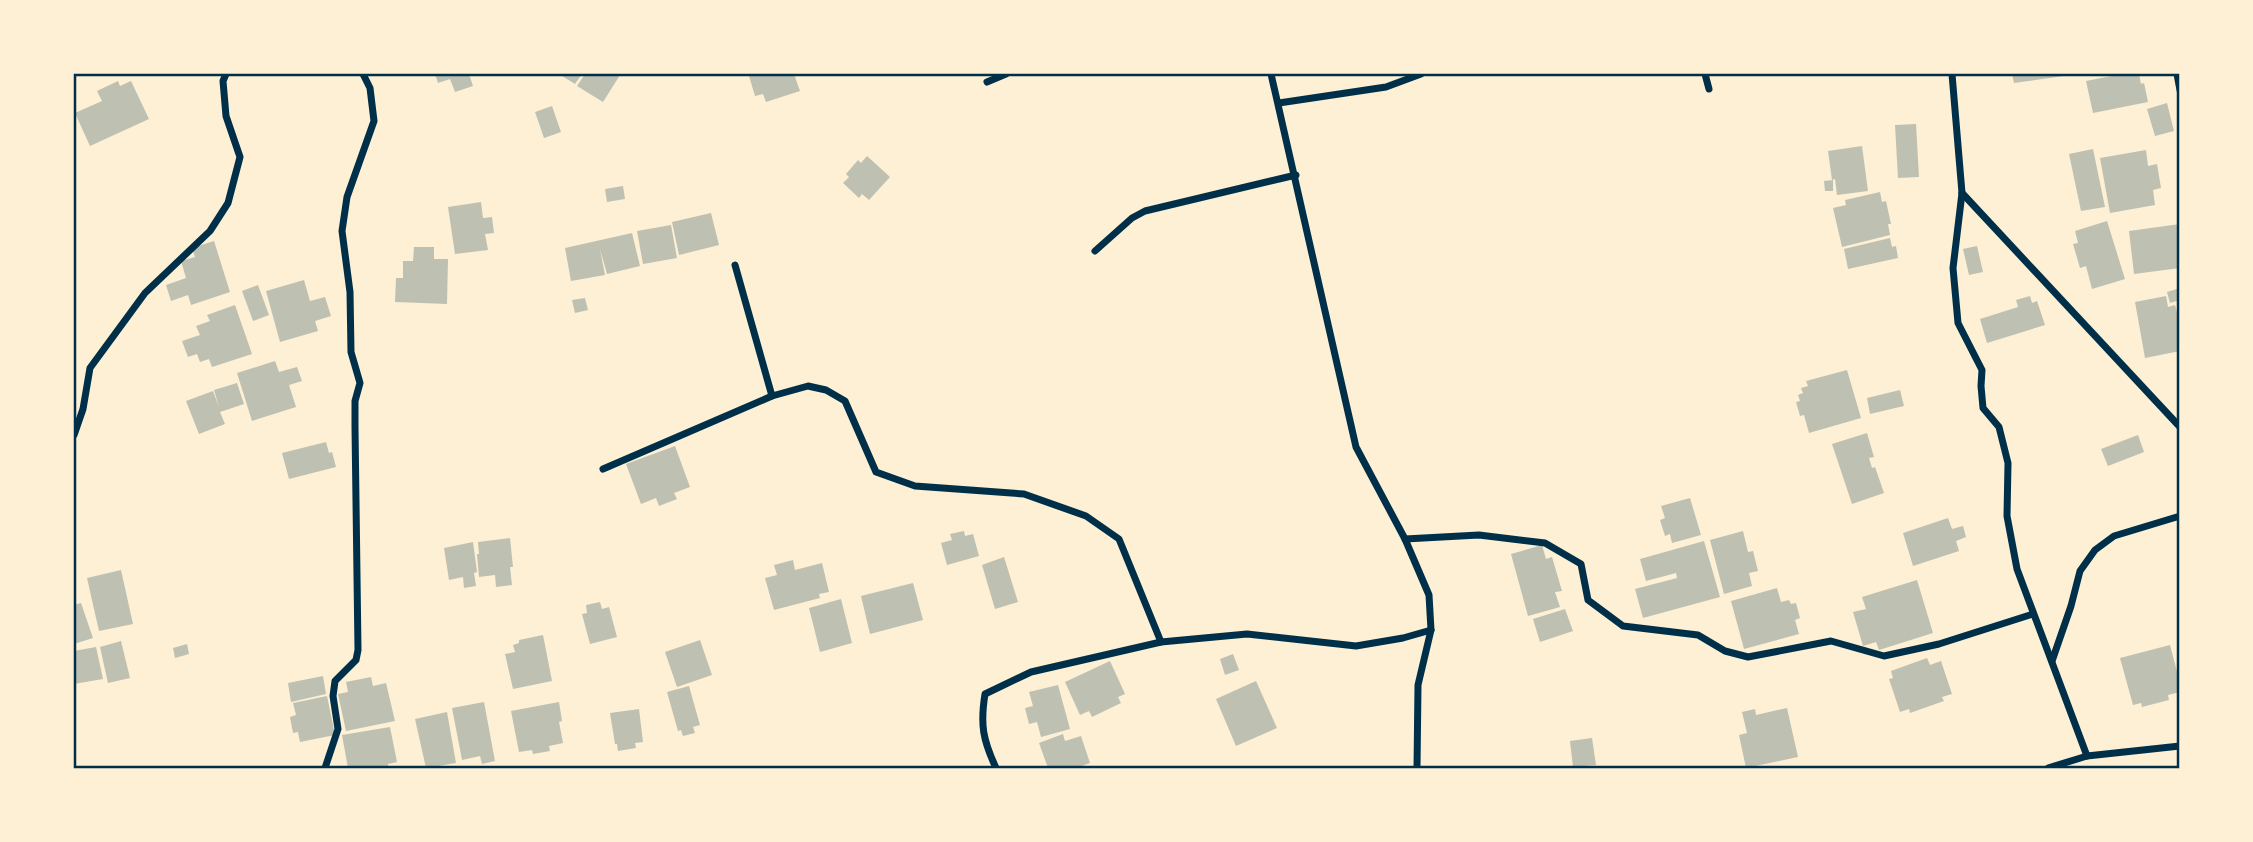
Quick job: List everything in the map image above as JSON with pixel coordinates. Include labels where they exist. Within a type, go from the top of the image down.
[{"type":"street","points":[[74,435],[83,409],[90,368],[145,293],[210,231],[228,203],[240,157],[226,116],[223,81],[226,74]]},
{"type":"street","points":[[326,768],[338,729],[333,696],[335,681],[356,660],[358,650],[355,401],[360,383],[351,352],[350,292],[342,231],[347,197],[374,121],[370,88],[363,74]]},
{"type":"street","points":[[987,82],[1006,74]]},
{"type":"street","points":[[1271,74],[1356,447],[1405,539],[1429,596],[1431,630],[1418,685],[1417,768]]},
{"type":"street","points":[[1279,103],[1387,87],[1421,74]]},
{"type":"street","points":[[1705,74],[1709,89]]},
{"type":"street","points":[[1952,74],[1962,194],[1953,268],[1958,323],[1982,370],[1983,408],[1999,427],[2008,463],[2007,516],[2017,569],[2087,756]]},
{"type":"street","points":[[2177,74],[2179,90]]},
{"type":"street","points":[[1095,251],[1132,218],[1145,211],[1296,175]]},
{"type":"street","points":[[1962,194],[2179,427]]},
{"type":"street","points":[[735,265],[772,396]]},
{"type":"street","points":[[603,469],[772,396],[808,386],[826,390],[845,401],[876,472],[915,486],[1024,494],[1086,516],[1119,539],[1161,642]]},
{"type":"street","points":[[2052,662],[2080,571],[2095,550],[2114,536],[2179,516]]},
{"type":"street","points":[[1405,539],[1479,535],[1545,543],[1581,565],[1588,600],[1623,626],[1698,635],[1725,651],[1748,657],[1831,640],[1884,656],[1939,644],[2033,614]]},
{"type":"street","points":[[996,768],[985,746],[980,720],[985,694],[1031,672],[1161,642],[1247,634],[1356,646],[1431,630]]},
{"type":"street","points":[[2048,768],[2087,756],[2179,746]]},
{"type":"building","points":[[435,74],[469,74],[473,86],[455,92],[450,79],[438,83]]},
{"type":"building","points":[[559,74],[582,74],[575,84]]},
{"type":"building","points":[[585,74],[620,75],[603,102],[577,86]]},
{"type":"building","points":[[794,74],[800,91],[766,102],[763,94],[755,96],[749,76]]},
{"type":"building","points":[[2012,74],[2064,74],[2064,76],[2014,83]]},
{"type":"building","points":[[2122,74],[2139,74],[2148,102],[2093,113],[2086,81]]},
{"type":"building","points":[[118,81],[120,86],[131,81],[149,119],[90,146],[75,113],[102,101],[97,91]]},
{"type":"building","points":[[2167,103],[2174,131],[2155,136],[2147,109]]},
{"type":"building","points":[[552,106],[561,132],[544,138],[535,112]]},
{"type":"building","points":[[1916,124],[1919,177],[1898,178],[1895,125]]},
{"type":"building","points":[[1862,146],[1868,191],[1837,195],[1828,151]]},
{"type":"building","points":[[2093,149],[2105,207],[2081,211],[2069,154]]},
{"type":"building","points":[[2146,150],[2148,166],[2157,164],[2161,188],[2153,190],[2155,205],[2110,213],[2100,158]]},
{"type":"building","points":[[867,156],[890,177],[869,200],[862,194],[859,198],[843,183],[849,177],[846,174],[858,160],[861,163]]},
{"type":"building","points":[[1833,180],[1833,191],[1825,191],[1824,181]]},
{"type":"building","points":[[623,186],[625,199],[607,202],[605,189]]},
{"type":"building","points":[[1880,192],[1882,202],[1886,201],[1891,224],[1888,224],[1890,235],[1842,247],[1833,208],[1846,205],[1845,200]]},
{"type":"building","points":[[481,202],[483,218],[492,217],[494,233],[485,234],[488,250],[455,254],[448,207]]},
{"type":"building","points":[[711,213],[719,245],[679,255],[672,222]]},
{"type":"building","points":[[2107,221],[2125,279],[2092,289],[2086,266],[2080,268],[2073,244],[2078,243],[2075,231]]},
{"type":"building","points":[[2180,224],[2180,268],[2134,274],[2129,231]]},
{"type":"building","points":[[671,225],[677,258],[643,264],[637,231]]},
{"type":"building","points":[[632,233],[640,266],[607,274],[600,249],[605,275],[571,281],[565,248]]},
{"type":"building","points":[[1890,238],[1892,247],[1896,246],[1898,258],[1848,269],[1844,249]]},
{"type":"building","points":[[214,241],[230,292],[191,305],[188,295],[171,301],[166,285],[186,278],[181,261],[195,257],[192,248]]},
{"type":"building","points":[[1977,246],[1983,272],[1969,275],[1963,249]]},
{"type":"building","points":[[414,247],[434,247],[434,259],[448,259],[447,304],[395,302],[396,278],[403,278],[403,261],[413,261]]},
{"type":"building","points":[[304,280],[310,301],[325,297],[331,316],[315,321],[318,331],[280,342],[266,291]]},
{"type":"building","points":[[258,285],[269,315],[253,321],[242,291]]},
{"type":"building","points":[[2180,288],[2180,300],[2170,303],[2167,292]]},
{"type":"building","points":[[2030,296],[2032,303],[2037,301],[2045,325],[1987,343],[1980,319],[2018,307],[2016,300]]},
{"type":"building","points":[[2166,296],[2168,307],[2175,305],[2177,312],[2180,311],[2180,351],[2145,358],[2135,302]]},
{"type":"building","points":[[585,298],[588,310],[575,313],[572,300]]},
{"type":"building","points":[[235,305],[252,354],[212,367],[209,359],[200,362],[197,354],[188,357],[182,341],[200,335],[196,326],[210,321],[207,315]]},
{"type":"building","points":[[275,361],[279,372],[297,367],[302,381],[289,385],[296,407],[252,421],[237,373]]},
{"type":"building","points":[[1847,370],[1861,418],[1809,433],[1804,415],[1800,416],[1796,402],[1800,401],[1798,395],[1803,393],[1801,388],[1808,386],[1806,381]]},
{"type":"building","points":[[237,383],[244,404],[220,412],[225,424],[199,434],[186,401],[213,391],[219,407],[214,390]]},
{"type":"building","points":[[1900,390],[1904,406],[1870,414],[1867,398]]},
{"type":"building","points":[[1867,433],[1874,457],[1869,458],[1884,493],[1852,504],[1832,444]]},
{"type":"building","points":[[2138,435],[2144,452],[2108,466],[2101,449]]},
{"type":"building","points":[[326,442],[336,467],[289,479],[282,453]]},
{"type":"building","points":[[675,446],[690,487],[674,493],[677,499],[659,506],[656,498],[641,504],[626,464]]},
{"type":"building","points":[[1690,498],[1701,535],[1672,543],[1670,534],[1665,536],[1660,520],[1665,518],[1661,506]]},
{"type":"building","points":[[1948,518],[1952,529],[1963,526],[1966,537],[1956,541],[1959,551],[1913,566],[1903,533]]},
{"type":"building","points":[[964,531],[965,536],[973,534],[979,556],[947,565],[941,543],[952,540],[950,534]]},
{"type":"building","points":[[1743,531],[1748,552],[1753,551],[1758,571],[1749,573],[1752,586],[1724,594],[1710,540]]},
{"type":"building","points":[[510,538],[512,585],[496,587],[495,575],[479,577],[478,542]]},
{"type":"building","points":[[1704,541],[1720,597],[1643,618],[1635,589],[1677,578],[1676,573],[1646,581],[1640,559]]},
{"type":"building","points":[[473,542],[476,586],[464,588],[463,577],[449,580],[444,548]]},
{"type":"building","points":[[1542,545],[1546,559],[1552,557],[1562,591],[1555,592],[1560,607],[1528,616],[1511,554]]},
{"type":"building","points":[[1004,557],[1018,602],[995,609],[982,565]]},
{"type":"building","points":[[793,560],[795,570],[822,563],[829,592],[819,594],[820,598],[774,610],[765,578],[777,575],[774,565]]},
{"type":"building","points":[[121,570],[133,624],[99,631],[87,578]]},
{"type":"building","points":[[1917,580],[1933,633],[1879,650],[1876,642],[1863,646],[1853,612],[1866,609],[1862,597]]},
{"type":"building","points":[[913,583],[923,620],[870,634],[861,596]]},
{"type":"building","points":[[1777,588],[1781,602],[1789,600],[1791,604],[1796,603],[1800,618],[1795,620],[1799,634],[1744,649],[1731,601]]},
{"type":"building","points":[[841,599],[852,643],[820,652],[809,608]]},
{"type":"building","points":[[600,602],[602,609],[609,607],[617,637],[590,644],[582,614],[587,613],[586,605]]},
{"type":"building","points":[[81,603],[93,638],[74,644],[74,605]]},
{"type":"building","points":[[1565,609],[1573,631],[1540,642],[1533,619]]},
{"type":"building","points":[[543,635],[552,681],[513,689],[505,654],[515,652],[513,645],[519,643],[519,640]]},
{"type":"building","points":[[700,640],[712,675],[677,687],[665,652]]},
{"type":"building","points":[[121,641],[130,678],[108,683],[100,647]]},
{"type":"building","points":[[187,644],[189,654],[175,658],[173,648]]},
{"type":"building","points":[[2170,645],[2180,692],[2168,695],[2169,700],[2142,707],[2141,703],[2133,705],[2120,658]]},
{"type":"building","points":[[96,647],[103,679],[74,684],[74,651]]},
{"type":"building","points":[[1233,654],[1239,670],[1225,675],[1220,659]]},
{"type":"building","points":[[1927,658],[1930,665],[1941,661],[1952,694],[1942,697],[1944,701],[1910,713],[1909,709],[1900,712],[1889,679],[1893,678],[1891,671]]},
{"type":"building","points":[[1110,661],[1125,694],[1118,697],[1121,703],[1092,717],[1089,711],[1080,715],[1065,682]]},
{"type":"building","points":[[323,676],[326,694],[291,702],[288,683]]},
{"type":"building","points":[[371,677],[373,686],[386,683],[395,721],[346,731],[338,694],[348,692],[346,682]]},
{"type":"building","points":[[1256,681],[1277,728],[1236,746],[1216,699]]},
{"type":"building","points":[[1058,685],[1070,729],[1041,737],[1037,722],[1029,724],[1025,708],[1033,706],[1029,692]]},
{"type":"building","points":[[689,686],[700,725],[693,727],[695,733],[683,736],[681,730],[678,731],[667,692]]},
{"type":"building","points":[[327,696],[335,735],[300,742],[298,732],[293,733],[290,717],[296,715],[293,703]]},
{"type":"building","points":[[484,702],[495,761],[482,764],[480,756],[462,760],[452,708]]},
{"type":"building","points":[[559,702],[563,743],[549,746],[550,751],[533,754],[532,750],[519,752],[511,711]]},
{"type":"building","points":[[1787,708],[1798,757],[1746,768],[1739,735],[1747,733],[1742,712],[1755,709],[1756,715]]},
{"type":"building","points":[[639,709],[643,742],[635,743],[636,748],[618,751],[610,713]]},
{"type":"building","points":[[447,712],[456,763],[426,768],[415,719]]},
{"type":"building","points":[[390,727],[397,762],[388,764],[388,768],[348,768],[342,735]]},
{"type":"building","points":[[1063,734],[1065,741],[1081,736],[1090,763],[1076,768],[1048,768],[1039,743]]},
{"type":"building","points":[[1592,738],[1596,765],[1573,767],[1570,741]]}]
